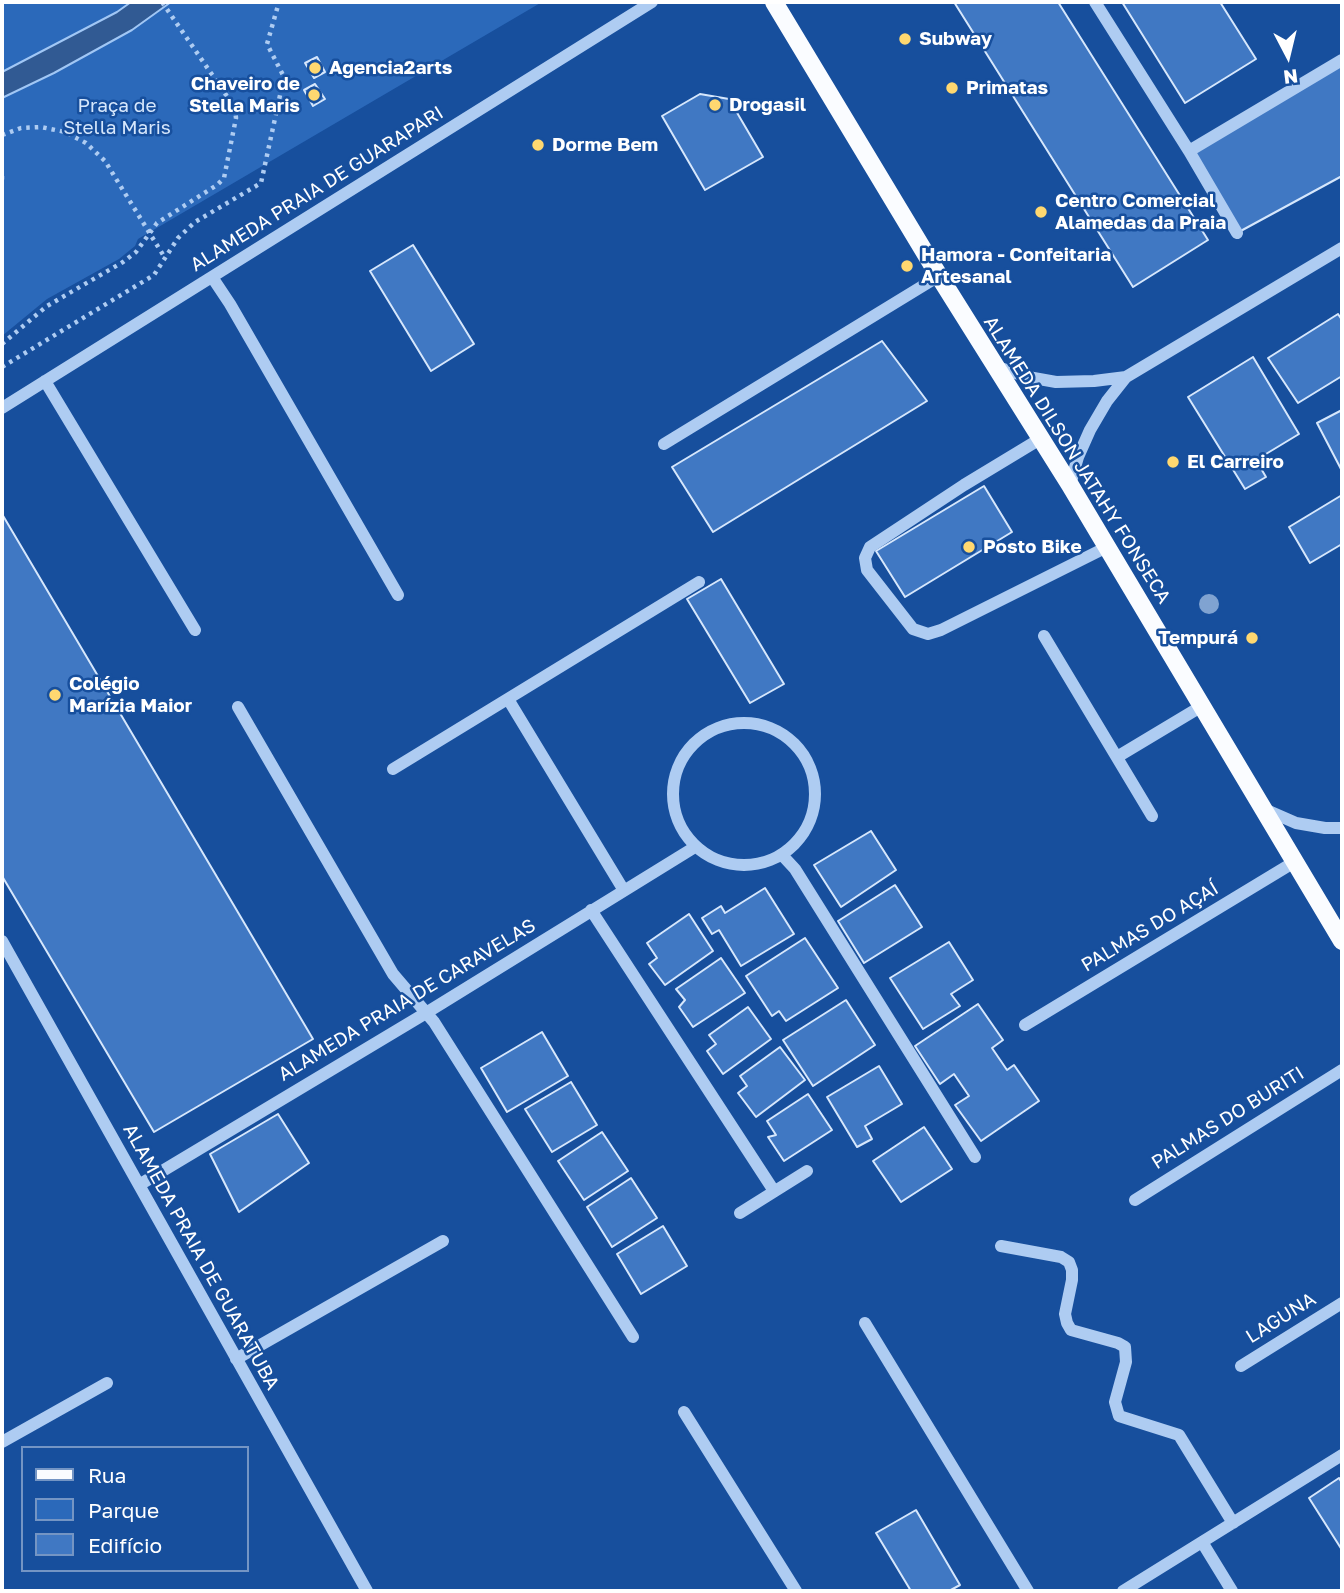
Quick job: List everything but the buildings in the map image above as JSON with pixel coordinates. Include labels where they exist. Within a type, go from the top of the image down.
[{"type":"main road","name":"ALAMEDA DILSON JATAHY FONSECA","points":[[774,2],[994,366],[1070,485],[1342,941]]},
{"type":"street","name":"ALAMEDA PRAIA DE GUARAPARI","points":[[2,408],[652,2]]},
{"type":"street","points":[[1095,2],[1237,233]]},
{"type":"street","points":[[1189,151],[1342,60]]},
{"type":"street","points":[[1070,485],[1090,430],[1107,401],[1126,377],[1342,248]]},
{"type":"street","points":[[664,444],[939,276]]},
{"type":"street","points":[[212,277],[398,595]]},
{"type":"street","points":[[994,366],[1028,377],[1056,382],[1126,377]]},
{"type":"street","points":[[45,381],[195,630]]},
{"type":"street","points":[[1040,439],[870,547],[865,558],[867,570],[913,629],[928,634],[942,630],[1107,547]]},
{"type":"street","points":[[393,769],[699,582]]},
{"type":"street","points":[[1044,636],[1153,816]]},
{"type":"street","points":[[508,699],[623,889]]},
{"type":"street","points":[[1117,757],[1202,706]]},
{"type":"street","points":[[238,707],[393,974],[430,1018],[633,1337]]},
{"type":"street","points":[[739,723],[762,725],[784,735],[801,751],[812,772],[816,795],[812,818],[800,839],[782,855],[761,864],[737,866],[714,860],[695,847],[680,828],[673,805],[673,782],[681,760],[696,741],[716,729],[739,723]]},
{"type":"street","points":[[1264,809],[1296,823],[1342,828]]},
{"type":"street","name":"ALAMEDA PRAIA DE CARAVELAS","points":[[139,1185],[430,1018],[623,889],[695,847]]},
{"type":"street","points":[[782,855],[795,869],[975,1157]]},
{"type":"street","name":"PALMAS DO AÇAÍ","points":[[1025,1025],[1296,861]]},
{"type":"street","points":[[591,910],[774,1192]]},
{"type":"street","name":"ALAMEDA PRAIA DE GUARATUBA","points":[[2,941],[367,1591]]},
{"type":"street","name":"PALMAS DO BURITI","points":[[1135,1200],[1342,1070]]},
{"type":"street","points":[[740,1213],[807,1171]]},
{"type":"street","points":[[236,1359],[443,1241]]},
{"type":"street","points":[[1001,1246],[1061,1257],[1069,1262],[1072,1280],[1065,1314],[1071,1330],[1125,1347],[1126,1362],[1115,1402],[1119,1416],[1179,1435],[1233,1523]]},
{"type":"street","name":"LAGUNA","points":[[1241,1366],[1342,1303]]},
{"type":"street","points":[[865,1323],[1028,1591]]},
{"type":"street","points":[[2,1442],[107,1382]]},
{"type":"street","points":[[684,1412],[796,1591]]},
{"type":"street","points":[[1123,1591],[1342,1455]]},
{"type":"street","points":[[1202,1542],[1233,1591]]},
{"type":"path","points":[[2,344],[47,306],[123,262],[136,252],[149,232],[167,215],[223,178],[236,118],[235,108],[162,2]]},
{"type":"path","points":[[2,368],[154,275],[178,238],[195,222],[261,183],[284,77],[267,44],[279,2]]},
{"type":"path","points":[[2,135],[21,128],[41,127],[65,132],[86,143],[105,162],[165,258]]},
{"type":"green space","name":"Praça de Stella Maris","points":[[2,2],[542,2],[138,239],[135,246],[119,259],[47,299],[2,336]]},
{"type":"shaded area","points":[[131,2],[171,2],[132,30],[2,98],[2,72],[117,12]]},
{"type":"place","name":"Subway","points":[[905,39]]},
{"type":"place","name":"Agencia2arts","points":[[315,68]]},
{"type":"place","name":"Primatas","points":[[952,88]]},
{"type":"place","name":"Chaveiro de Stella Maris","points":[[314,95]]},
{"type":"place","name":"Drogasil","points":[[715,105]]},
{"type":"place","name":"Dorme Bem","points":[[538,145]]},
{"type":"place","name":"Centro Comercial Alamedas da Praia","points":[[1041,212]]},
{"type":"place","name":"Hamora - Confeitaria Artesanal","points":[[907,266]]},
{"type":"place","name":"El Carreiro","points":[[1173,462]]},
{"type":"place","name":"Posto Bike","points":[[969,547]]},
{"type":"place","name":"Tempurá","points":[[1252,638]]},
{"type":"place","name":"Colégio Marízia Maior","points":[[55,695]]}]
